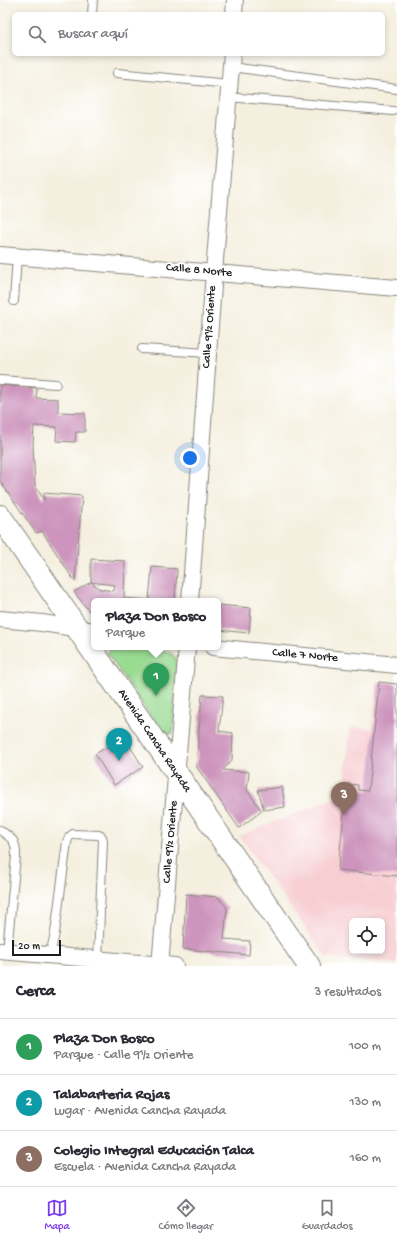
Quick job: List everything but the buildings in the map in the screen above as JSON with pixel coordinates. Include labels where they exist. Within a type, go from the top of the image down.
[{"type":"main road","name":"Avenida Cancha Rayada","points":[[0,516],[91,639]]},
{"type":"main road","name":"Avenida Cancha Rayada","points":[[98,650],[176,774],[309,966]]},
{"type":"street","points":[[234,12],[235,0]]},
{"type":"street","name":"Calle 9½ Oriente","points":[[190,598],[214,272],[232,60]]},
{"type":"street","name":"Calle 8 Norte","points":[[0,255],[397,288]]},
{"type":"street","points":[[0,619],[42,622],[85,629]]},
{"type":"street","name":"Calle 7 Norte","points":[[221,648],[397,665]]},
{"type":"street","name":"Calle 9½ Oriente","points":[[165,966],[176,774],[186,650]]},
{"type":"street","points":[[4,951],[165,966]]},
{"type":"lane","points":[[92,12],[93,0]]},
{"type":"lane","points":[[232,60],[397,89]]},
{"type":"lane","points":[[117,73],[229,90],[394,111]]},
{"type":"lane","points":[[14,301],[17,256]]},
{"type":"lane","points":[[142,349],[208,353]]},
{"type":"lane","points":[[0,380],[56,384]]},
{"type":"lane","points":[[0,830],[12,839],[16,845],[16,856],[4,951]]},
{"type":"lane","points":[[50,955],[55,932],[67,842],[73,834],[98,835],[102,837],[103,841],[98,959]]},
{"type":"shaded area","points":[[377,681],[397,683],[397,964],[326,957],[239,836],[344,794],[350,727],[373,729]]},
{"type":"green space","points":[[110,650],[158,650],[169,652],[177,659],[173,733],[164,735],[107,653]]},
{"type":"place","name":"Plaza Don Bosco","points":[[156,696]]},
{"type":"place","name":"Talabarteria Rojas","points":[[119,761]]},
{"type":"place","name":"Colegio Integral Educación Talca","points":[[344,815]]}]
